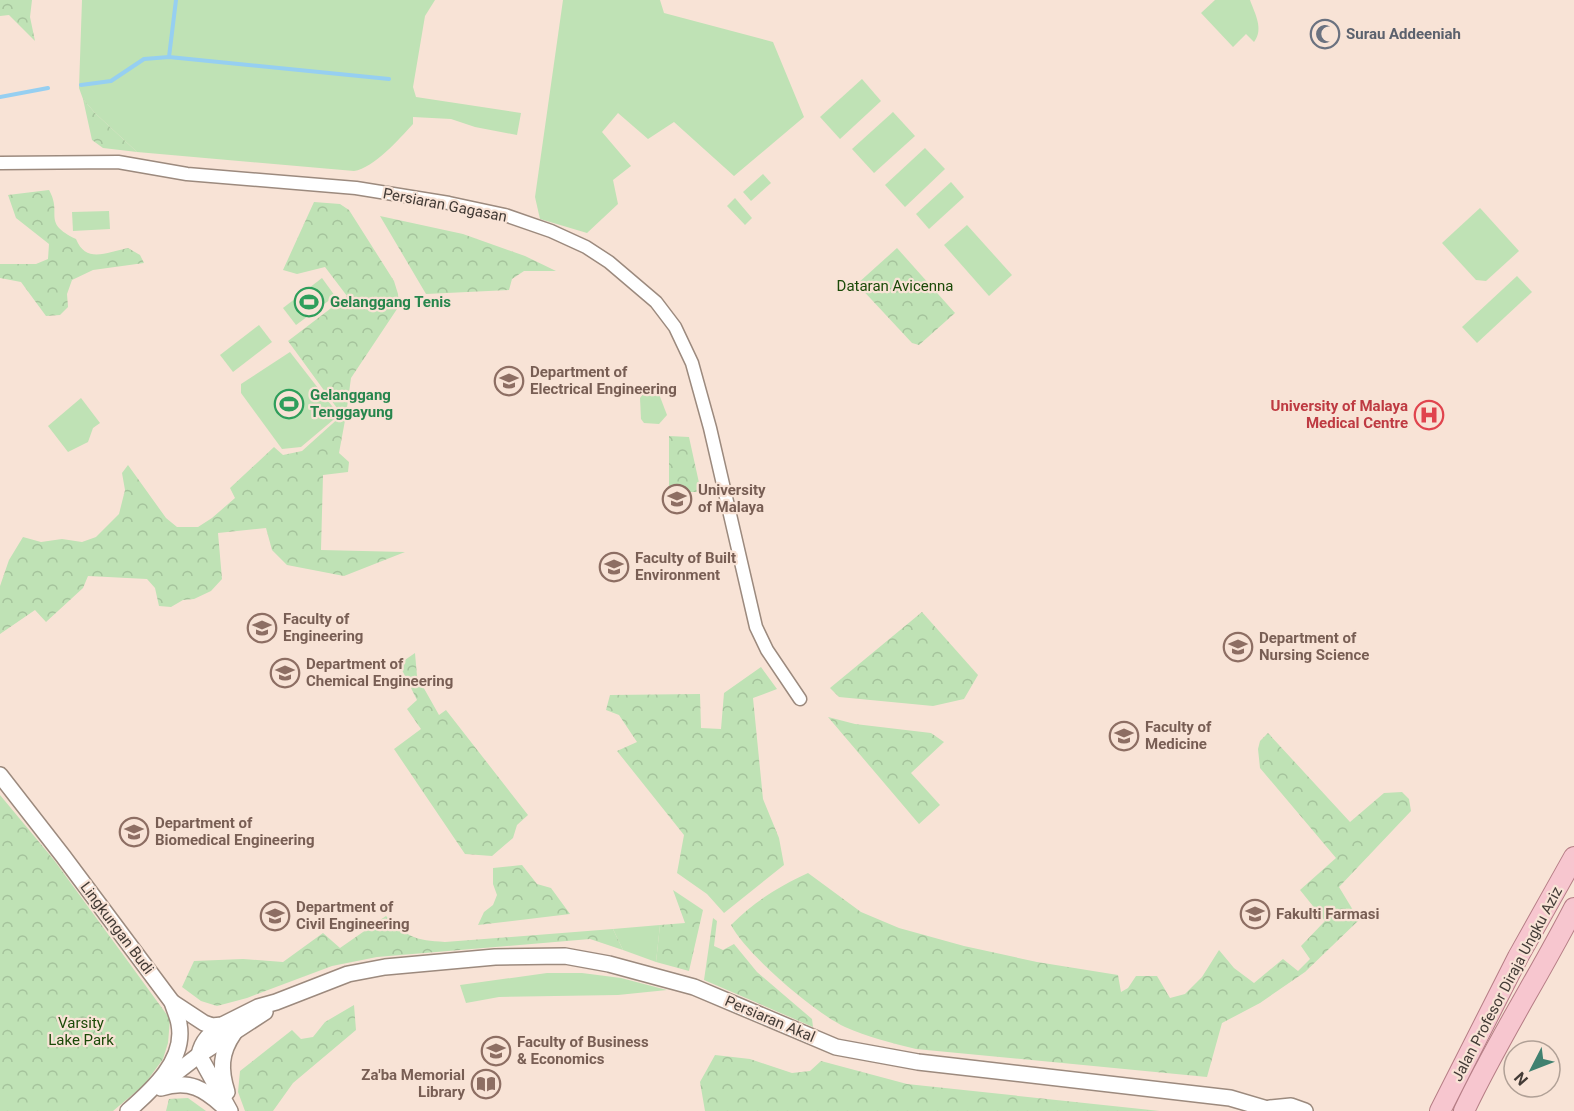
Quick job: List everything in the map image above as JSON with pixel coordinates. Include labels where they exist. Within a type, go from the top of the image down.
[{"type":"main road","name":"Jalan Profesor Diraja Ungku Aziz","points":[[1440,1111],[1518,957],[1574,857]]},
{"type":"main road","name":"Jalan Profesor Diraja Ungku Aziz","points":[[1464,1110],[1480,1075],[1574,908]]},
{"type":"street","name":"Persiaran Gagasan","points":[[0,163],[118,162],[187,174],[345,187],[449,203],[505,215],[550,231],[586,247],[609,262],[656,302],[675,327],[692,363],[710,428],[756,627],[767,650],[800,699]]},
{"type":"street","name":"Lingkungan Budi","points":[[0,775],[172,1002],[179,1025],[180,1038],[169,1068],[150,1092]]},
{"type":"street","name":"Persiaran Akal","points":[[199,1055],[229,1028],[260,1016],[276,1002],[348,974],[384,967],[495,957],[565,956],[609,964],[694,987],[836,1047],[918,1062],[1230,1098],[1272,1110],[1291,1106],[1305,1111]]},
{"type":"street","points":[[172,1002],[204,1023],[229,1028],[228,1042],[221,1063],[230,1111]]},
{"type":"street","name":"Lingkungan Budi","points":[[128,1111],[199,1055]]},
{"type":"street","points":[[199,1055],[230,1111]]},
{"type":"street","points":[[150,1092],[176,1083],[191,1085],[214,1098],[230,1111]]},
{"type":"green space","points":[[0,0],[32,0],[30,17],[35,41],[9,15],[0,16]]},
{"type":"green space","points":[[82,0],[435,0],[425,16],[413,87],[416,97],[521,113],[517,135],[475,127],[451,119],[413,117],[413,124],[386,152],[362,169],[354,171],[137,152],[95,113],[83,99],[79,88]]},
{"type":"green space","points":[[563,0],[660,0],[664,13],[773,42],[804,117],[734,176],[674,122],[648,139],[618,113],[602,132],[631,166],[613,180],[618,204],[587,233],[540,219],[535,197]]},
{"type":"green space","points":[[1215,0],[1250,0],[1258,27],[1254,42],[1246,34],[1233,47],[1201,13]]},
{"type":"green space","points":[[862,79],[881,101],[840,139],[820,117]]},
{"type":"green space","points":[[83,99],[137,152],[103,148],[92,140]]},
{"type":"green space","points":[[893,112],[915,136],[874,173],[852,149]]},
{"type":"green space","points":[[925,148],[945,169],[905,207],[885,185]]},
{"type":"green space","points":[[763,174],[771,183],[751,201],[743,192]]},
{"type":"green space","points":[[951,182],[964,197],[929,229],[916,214]]},
{"type":"green space","points":[[49,190],[53,199],[56,223],[65,233],[76,239],[85,252],[105,254],[128,248],[140,255],[144,263],[93,270],[72,280],[67,294],[68,307],[60,315],[46,316],[21,282],[0,278],[0,264],[36,264],[48,259],[49,244],[16,218],[8,195]]},
{"type":"green space","points":[[735,198],[752,218],[745,225],[727,206]]},
{"type":"green space","points":[[314,202],[340,204],[349,210],[394,281],[399,306],[351,378],[339,453],[349,462],[348,472],[323,475],[321,550],[405,552],[344,576],[287,565],[272,550],[266,528],[218,533],[222,579],[211,591],[194,599],[183,600],[171,607],[159,606],[155,588],[147,579],[88,576],[83,588],[46,622],[35,610],[0,634],[0,586],[9,560],[23,537],[41,542],[62,539],[82,542],[96,537],[119,514],[125,490],[122,473],[128,465],[166,518],[177,527],[198,527],[235,498],[230,488],[274,447],[283,455],[302,451],[342,415],[288,341],[347,296],[325,267],[297,274],[283,270]]},
{"type":"green space","points":[[1480,208],[1519,251],[1486,281],[1476,280],[1442,243]]},
{"type":"green space","points":[[109,211],[110,229],[73,231],[72,212]]},
{"type":"green space","points":[[380,216],[463,234],[525,256],[556,271],[524,271],[512,279],[509,290],[426,294]]},
{"type":"green space","points":[[967,225],[1012,275],[989,296],[944,245]]},
{"type":"green space","name":"Dataran Avicenna","points":[[897,248],[955,313],[919,345],[912,343],[857,284]]},
{"type":"green space","points":[[1517,276],[1532,292],[1477,343],[1462,327]]},
{"type":"green space","name":"Gelanggang Tenis","points":[[322,278],[335,296],[296,325],[283,308]]},
{"type":"green space","points":[[259,325],[272,342],[233,372],[220,355]]},
{"type":"green space","name":"Gelanggang Tenggayung","points":[[290,352],[339,415],[301,447],[282,449],[241,393],[241,384]]},
{"type":"green space","points":[[643,394],[659,394],[667,415],[659,424],[644,423],[641,419],[640,398]]},
{"type":"green space","points":[[81,398],[100,423],[93,428],[88,442],[68,452],[48,426]]},
{"type":"green space","points":[[669,436],[689,437],[701,492],[669,492]]},
{"type":"green space","points":[[922,612],[978,675],[964,699],[933,706],[839,697],[830,688]]},
{"type":"green space","points":[[415,653],[417,676],[439,715],[446,710],[528,815],[517,825],[513,838],[492,856],[465,854],[394,749],[421,729],[407,709],[417,700],[399,664]]},
{"type":"green space","points":[[761,667],[777,689],[753,698],[763,799],[779,838],[784,865],[724,913],[707,894],[677,873],[684,835],[617,751],[637,742],[619,715],[606,710],[610,695],[700,694],[701,728],[721,729],[724,693]]},
{"type":"green space","points":[[828,717],[855,724],[931,733],[944,742],[911,773],[940,805],[919,824]]},
{"type":"green space","points":[[1268,733],[1350,822],[1384,793],[1402,792],[1409,799],[1411,811],[1339,887],[1359,920],[1305,972],[1260,1003],[1222,1023],[1207,1077],[916,1049],[871,1037],[832,1020],[782,982],[751,951],[731,925],[767,895],[808,873],[861,912],[899,928],[964,946],[1037,962],[1118,975],[1121,992],[1128,988],[1136,976],[1157,976],[1170,998],[1185,994],[1202,977],[1219,950],[1234,968],[1254,983],[1283,959],[1298,971],[1310,959],[1301,946],[1325,921],[1300,890],[1336,858],[1260,768],[1258,749],[1260,741]]},
{"type":"green space","name":"Varsity Lake Park","points":[[0,795],[54,860],[170,1019],[168,1043],[163,1059],[144,1085],[113,1111],[0,1111]]},
{"type":"green space","points":[[522,865],[537,884],[551,888],[570,914],[478,925],[484,912],[493,905],[497,895],[493,884],[493,868]]},
{"type":"green space","points":[[673,890],[703,910],[689,971],[656,962],[660,925],[685,923]]},
{"type":"green space","points":[[386,916],[412,936],[445,942],[613,929],[623,950],[590,939],[377,957],[332,966],[247,998],[217,1006],[201,1001],[182,987],[194,961],[243,959],[283,962],[323,933],[340,948]]},
{"type":"green space","points":[[713,918],[717,921],[714,946],[723,950],[734,944],[757,972],[812,1019],[813,1027],[704,980]]},
{"type":"green space","points":[[660,925],[656,962],[623,950],[613,929]]},
{"type":"green space","points":[[547,973],[582,973],[621,978],[667,990],[618,995],[499,997],[466,1003],[460,985]]},
{"type":"green space","points":[[354,1005],[356,1030],[293,1083],[273,1111],[245,1111],[238,1092],[240,1071],[292,1030],[301,1039],[313,1037],[325,1022]]},
{"type":"green space","points":[[715,1055],[750,1059],[792,1073],[810,1071],[821,1061],[907,1084],[1160,1111],[705,1111],[700,1082]]},
{"type":"green space","points":[[188,1098],[206,1111],[166,1111],[169,1099]]},
{"type":"waterway","points":[[169,57],[176,0]]},
{"type":"waterway","points":[[81,85],[111,81],[144,59],[169,57],[389,79]]},
{"type":"waterway","points":[[0,97],[48,88]]},
{"type":"place","name":"Surau Addeeniah","points":[[1325,34]]},
{"type":"place","name":"Gelanggang Tenis","points":[[309,302]]},
{"type":"place","name":"Department of Electrical Engineering","points":[[509,381]]},
{"type":"place","name":"Gelanggang Tenggayung","points":[[289,404]]},
{"type":"place","name":"University of Malaya Medical Centre","points":[[1429,415]]},
{"type":"place","name":"University of Malaya","points":[[677,499]]},
{"type":"place","name":"Faculty of Built Environment","points":[[614,567]]},
{"type":"place","name":"Faculty of Engineering","points":[[262,628]]},
{"type":"place","name":"Department of Nursing Science","points":[[1238,647]]},
{"type":"place","name":"Department of Chemical Engineering","points":[[285,673]]},
{"type":"place","name":"Faculty of Medicine","points":[[1124,736]]},
{"type":"place","name":"Department of Biomedical Engineering","points":[[134,832]]},
{"type":"place","name":"Fakulti Farmasi","points":[[1255,914]]},
{"type":"place","name":"Department of Civil Engineering","points":[[275,916]]},
{"type":"place","name":"Faculty of Business & Economics","points":[[496,1051]]},
{"type":"place","name":"Za'ba Memorial Library","points":[[486,1084]]}]
